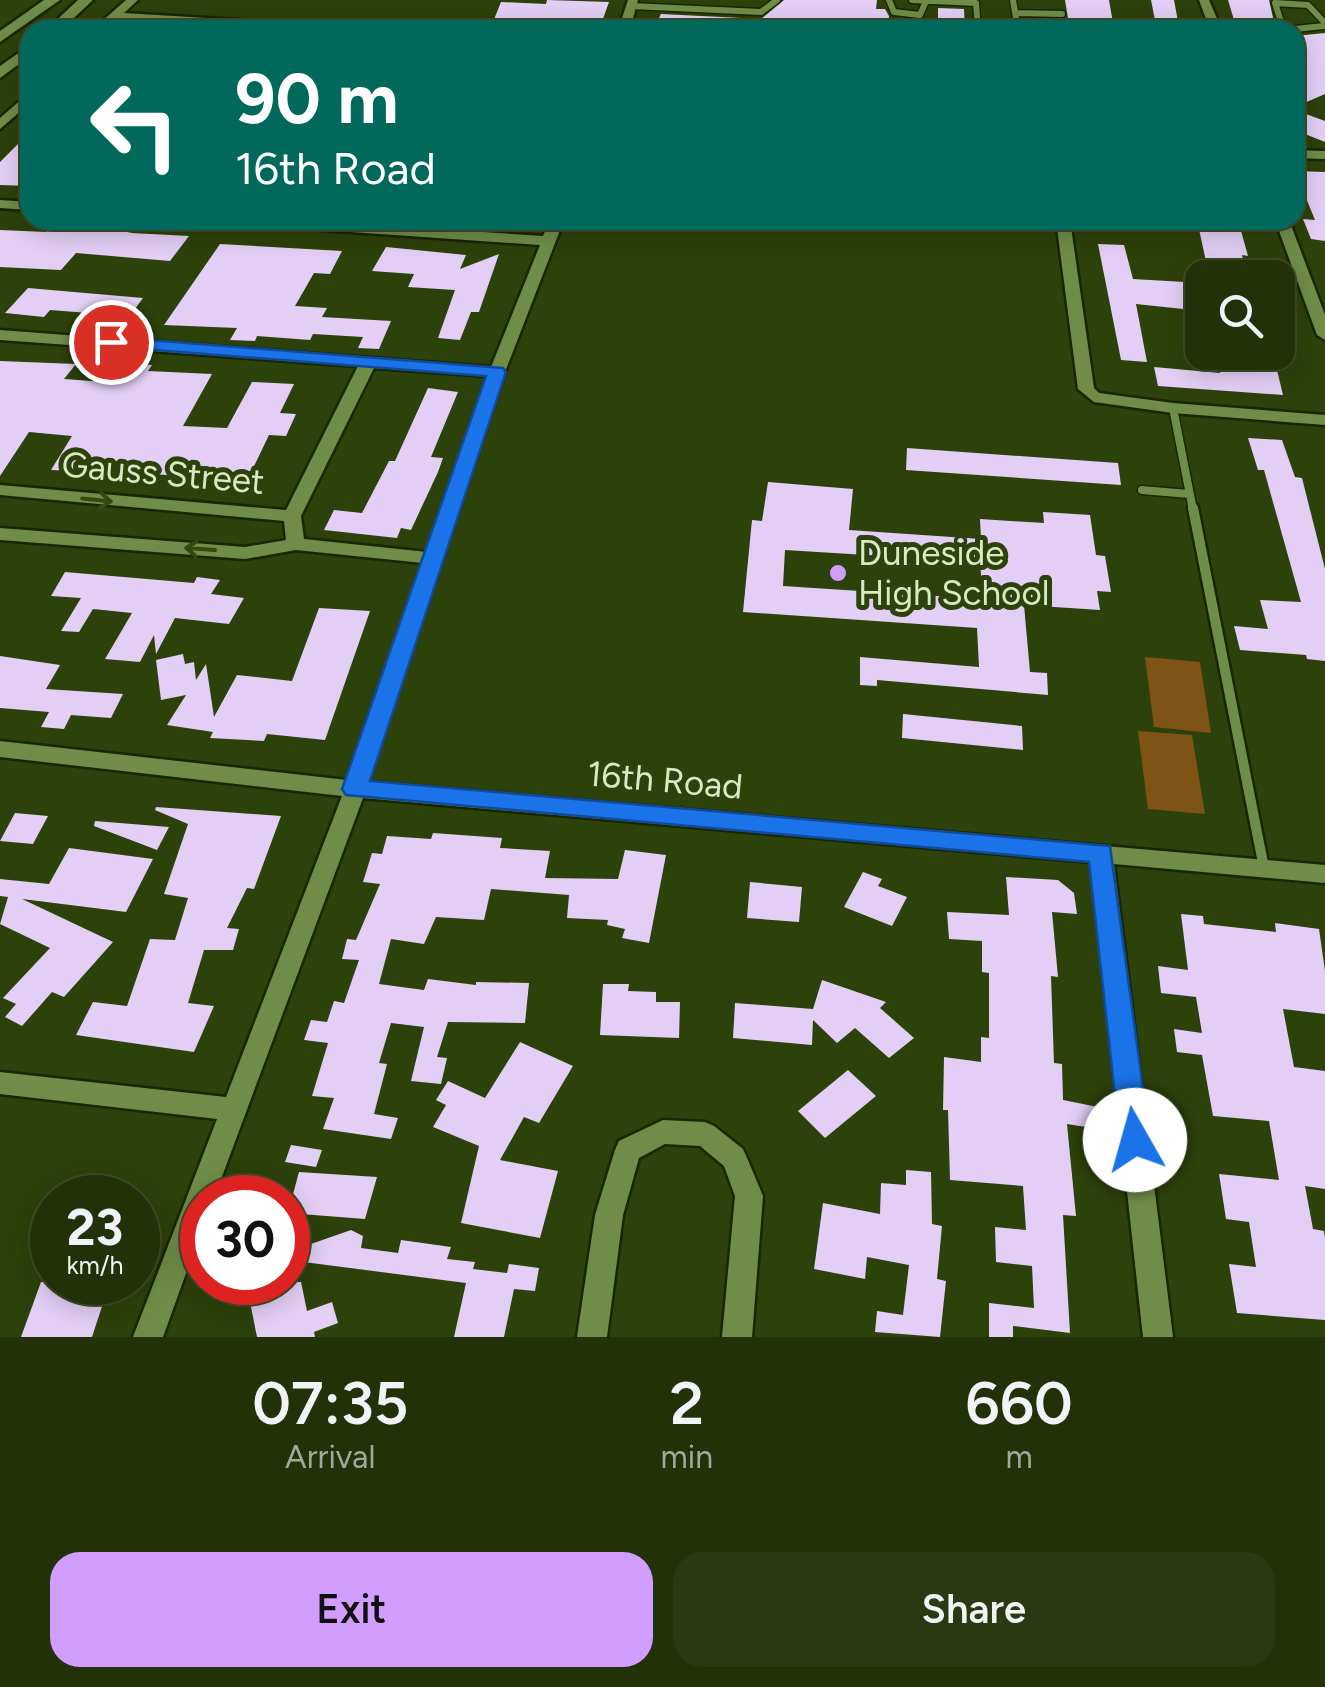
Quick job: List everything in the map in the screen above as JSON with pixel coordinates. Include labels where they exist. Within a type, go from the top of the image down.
[{"type":"main road","points":[[25,20],[52,0]]},
{"type":"main road","points":[[64,20],[86,0]]},
{"type":"main road","points":[[0,74],[20,57]]},
{"type":"street","points":[[108,20],[133,0]]},
{"type":"street","points":[[112,16],[182,20]]},
{"type":"street","points":[[0,125],[20,106]]},
{"type":"street","points":[[148,1337],[355,789],[496,372],[553,231],[524,230]]},
{"type":"street","points":[[1065,230],[1086,390],[1094,397],[1112,402],[1325,420]]},
{"type":"street","points":[[1286,230],[1325,335]]},
{"type":"street","points":[[0,335],[496,372]]},
{"type":"street","points":[[292,516],[368,364]]},
{"type":"street","name":"Gauss Street","points":[[0,490],[292,516],[296,544]]},
{"type":"street","name":"Gauss Street","points":[[0,534],[245,552],[296,544],[432,558]]},
{"type":"street","name":"16th Road","points":[[0,750],[355,789],[1325,874]]},
{"type":"street","points":[[1101,854],[1158,1337]]},
{"type":"street","points":[[0,1082],[232,1109]]},
{"type":"street","points":[[592,1337],[608,1215],[628,1150],[663,1132],[706,1134],[734,1158],[749,1196],[737,1337]]},
{"type":"lane","points":[[632,3],[761,12],[777,0]]},
{"type":"lane","points":[[889,0],[894,12],[920,14],[926,0]]},
{"type":"lane","points":[[901,0],[976,3],[977,20]]},
{"type":"lane","points":[[1013,0],[1016,20]]},
{"type":"lane","points":[[1279,20],[1274,4],[1308,4],[1324,26],[1305,29]]},
{"type":"lane","points":[[1015,13],[1062,14]]},
{"type":"lane","points":[[1173,408],[1264,868]]},
{"type":"lane","points":[[1142,490],[1189,494]]},
{"type":"shaded area","points":[[1145,657],[1200,662],[1211,733],[1154,727]]},
{"type":"shaded area","points":[[1138,731],[1192,735],[1205,814],[1148,809]]},
{"type":"building","points":[[547,0],[609,2],[603,20],[494,20],[501,2],[546,4]]},
{"type":"building","points":[[784,0],[877,0],[876,9],[885,9],[889,16],[889,20],[658,20],[661,14],[761,19]]},
{"type":"building","points":[[1065,0],[1109,0],[1112,20],[1068,20]]},
{"type":"building","points":[[1151,0],[1174,0],[1178,20],[1155,20]]},
{"type":"building","points":[[1228,0],[1269,0],[1274,20],[1234,20]]},
{"type":"building","points":[[938,8],[964,9],[965,20],[938,20]]},
{"type":"building","points":[[1325,33],[1325,94],[1305,103],[1305,35]]},
{"type":"building","points":[[1305,114],[1325,121],[1325,142],[1305,134]]},
{"type":"building","points":[[20,142],[20,186],[0,185],[0,162]]},
{"type":"building","points":[[1305,171],[1325,172],[1325,241],[1311,239],[1305,219],[1315,220],[1305,196]]},
{"type":"building","points":[[0,230],[118,230],[189,236],[170,261],[76,253],[61,270],[0,267]]},
{"type":"building","points":[[1199,230],[1241,230],[1248,256],[1242,255],[1243,260],[1206,260]]},
{"type":"building","points":[[220,244],[342,251],[330,274],[314,273],[295,306],[327,308],[322,317],[391,321],[379,349],[358,348],[363,337],[313,334],[310,340],[257,336],[255,341],[230,340],[237,328],[164,325]]},
{"type":"building","points":[[1098,244],[1124,245],[1133,279],[1185,282],[1185,309],[1136,304],[1147,362],[1121,360]]},
{"type":"building","points":[[386,247],[466,255],[460,269],[499,254],[479,312],[471,312],[460,340],[438,338],[455,290],[408,287],[414,274],[372,271]]},
{"type":"building","points":[[28,288],[143,298],[126,321],[98,319],[102,314],[50,310],[44,317],[5,313]]},
{"type":"building","points":[[0,361],[76,364],[64,379],[105,382],[119,362],[152,365],[148,371],[212,374],[183,426],[227,428],[252,382],[294,384],[280,413],[296,414],[286,436],[269,435],[245,485],[178,481],[181,476],[124,472],[131,462],[87,460],[75,471],[51,470],[72,436],[29,432],[0,476]]},
{"type":"building","points":[[1154,367],[1220,373],[1220,370],[1277,370],[1283,395],[1158,386]]},
{"type":"building","points":[[428,388],[458,392],[431,457],[443,458],[411,530],[401,528],[397,538],[324,530],[334,510],[362,513],[389,461],[395,461]]},
{"type":"building","points":[[1248,438],[1282,440],[1295,477],[1302,478],[1325,569],[1325,661],[1307,659],[1306,655],[1240,650],[1234,626],[1268,629],[1260,600],[1301,602],[1264,470],[1258,470]]},
{"type":"building","points":[[907,448],[1118,463],[1121,485],[906,470]]},
{"type":"building","points":[[768,482],[853,489],[849,530],[981,539],[980,519],[1044,523],[1043,512],[1090,515],[1096,555],[1105,556],[1111,592],[1097,591],[1100,610],[1024,605],[1030,672],[1047,673],[1048,695],[877,680],[877,686],[860,685],[860,657],[979,667],[977,628],[743,612],[752,520],[762,521]],"holes":[[[785,550],[980,562],[983,599],[783,586]]]},
{"type":"building","points":[[65,572],[194,583],[197,577],[220,580],[211,594],[244,598],[229,624],[175,618],[156,654],[154,635],[140,662],[105,659],[132,613],[93,609],[79,632],[61,631],[81,598],[51,596]]},
{"type":"building","points":[[319,608],[370,611],[325,740],[267,734],[264,741],[210,738],[213,732],[167,725],[186,695],[161,700],[156,660],[183,654],[185,664],[194,662],[196,680],[206,664],[214,717],[237,675],[292,681]]},
{"type":"building","points":[[0,656],[60,665],[46,689],[123,694],[111,718],[71,715],[64,729],[41,727],[49,712],[0,708]]},
{"type":"building","points":[[903,714],[1022,726],[1023,750],[902,738]]},
{"type":"building","points":[[156,807],[281,816],[254,889],[247,888],[227,928],[239,929],[233,950],[204,950],[188,1003],[214,1006],[194,1052],[76,1035],[93,1002],[127,1006],[150,939],[175,940],[188,898],[164,894],[188,824],[155,810]]},
{"type":"building","points":[[15,813],[48,816],[33,844],[0,841]]},
{"type":"building","points":[[95,821],[169,827],[157,850],[94,826]]},
{"type":"building","points":[[433,833],[502,838],[500,848],[550,851],[545,878],[618,879],[625,850],[666,855],[649,943],[622,938],[625,929],[607,925],[608,920],[567,918],[569,895],[491,889],[484,920],[436,917],[424,944],[391,939],[379,984],[424,990],[428,979],[476,985],[529,983],[525,1023],[448,1022],[437,1057],[447,1058],[441,1084],[411,1081],[424,1027],[391,1023],[379,1063],[387,1064],[374,1114],[398,1118],[391,1139],[323,1129],[334,1098],[312,1096],[328,1043],[304,1040],[311,1020],[327,1022],[334,1001],[344,1003],[359,960],[342,959],[347,939],[356,940],[380,884],[363,882],[372,853],[382,854],[387,836],[431,839]]},
{"type":"building","points":[[69,848],[153,859],[126,912],[22,899],[113,942],[64,997],[52,992],[22,1026],[5,1017],[16,1004],[3,998],[50,948],[0,924],[8,897],[0,896],[0,879],[49,884]]},
{"type":"building","points":[[863,872],[882,879],[878,886],[907,897],[892,926],[844,907]]},
{"type":"building","points":[[1006,877],[1058,880],[1074,893],[1077,914],[1052,912],[1058,977],[1051,976],[1054,1063],[1062,1064],[1063,1100],[1098,1107],[1099,1129],[1067,1124],[1076,1216],[1063,1215],[1070,1333],[1013,1326],[1013,1337],[989,1337],[989,1303],[1034,1308],[1032,1266],[996,1262],[995,1227],[1026,1230],[1023,1186],[950,1180],[948,1110],[943,1110],[944,1057],[981,1062],[981,1037],[989,1038],[989,973],[982,972],[982,941],[949,939],[947,912],[1009,915]]},
{"type":"building","points":[[750,882],[802,887],[799,922],[747,918]]},
{"type":"building","points":[[1181,914],[1203,916],[1204,924],[1276,932],[1275,923],[1319,929],[1325,971],[1325,1014],[1283,1009],[1294,1067],[1325,1071],[1325,1189],[1305,1186],[1313,1229],[1324,1231],[1325,1320],[1237,1313],[1229,1264],[1256,1267],[1249,1222],[1226,1219],[1219,1174],[1279,1180],[1269,1121],[1213,1116],[1202,1055],[1177,1052],[1174,1029],[1202,1033],[1196,997],[1161,993],[1158,966],[1188,970]]},
{"type":"building","points":[[822,980],[886,1002],[880,1008],[914,1038],[889,1058],[855,1028],[837,1043],[813,1020],[812,1045],[733,1038],[735,1003],[813,1009]]},
{"type":"building","points":[[603,984],[629,984],[628,991],[656,992],[656,1002],[680,1002],[679,1038],[600,1035]]},
{"type":"building","points":[[520,1042],[573,1066],[539,1123],[524,1117],[500,1160],[558,1171],[540,1238],[461,1223],[479,1146],[433,1127],[446,1105],[436,1100],[448,1081],[485,1098]]},
{"type":"building","points":[[848,1070],[876,1096],[825,1138],[798,1111]]},
{"type":"building","points":[[291,1145],[322,1150],[316,1167],[285,1162]]},
{"type":"building","points":[[906,1170],[931,1172],[932,1224],[942,1226],[937,1279],[946,1281],[940,1337],[875,1332],[877,1311],[903,1315],[909,1265],[867,1257],[865,1279],[814,1269],[823,1203],[880,1214],[881,1183],[906,1185]]},
{"type":"building","points":[[299,1172],[377,1177],[365,1219],[310,1215],[310,1175],[298,1175]]},
{"type":"building","points":[[351,1230],[363,1236],[361,1248],[398,1253],[401,1240],[451,1247],[447,1259],[475,1262],[473,1269],[507,1273],[509,1264],[539,1268],[535,1291],[514,1289],[504,1337],[454,1337],[466,1283],[310,1263],[310,1244]]},
{"type":"building","points":[[332,1302],[338,1323],[314,1332],[315,1337],[257,1337],[251,1305],[306,1305],[307,1311]]},
{"type":"building","points":[[33,1305],[102,1305],[92,1337],[21,1337]]},
{"type":"place","name":"Duneside High School","points":[[838,573]]},
{"type":"route","points":[[111,342],[496,372],[355,789],[1101,854],[1135,1140]]}]
